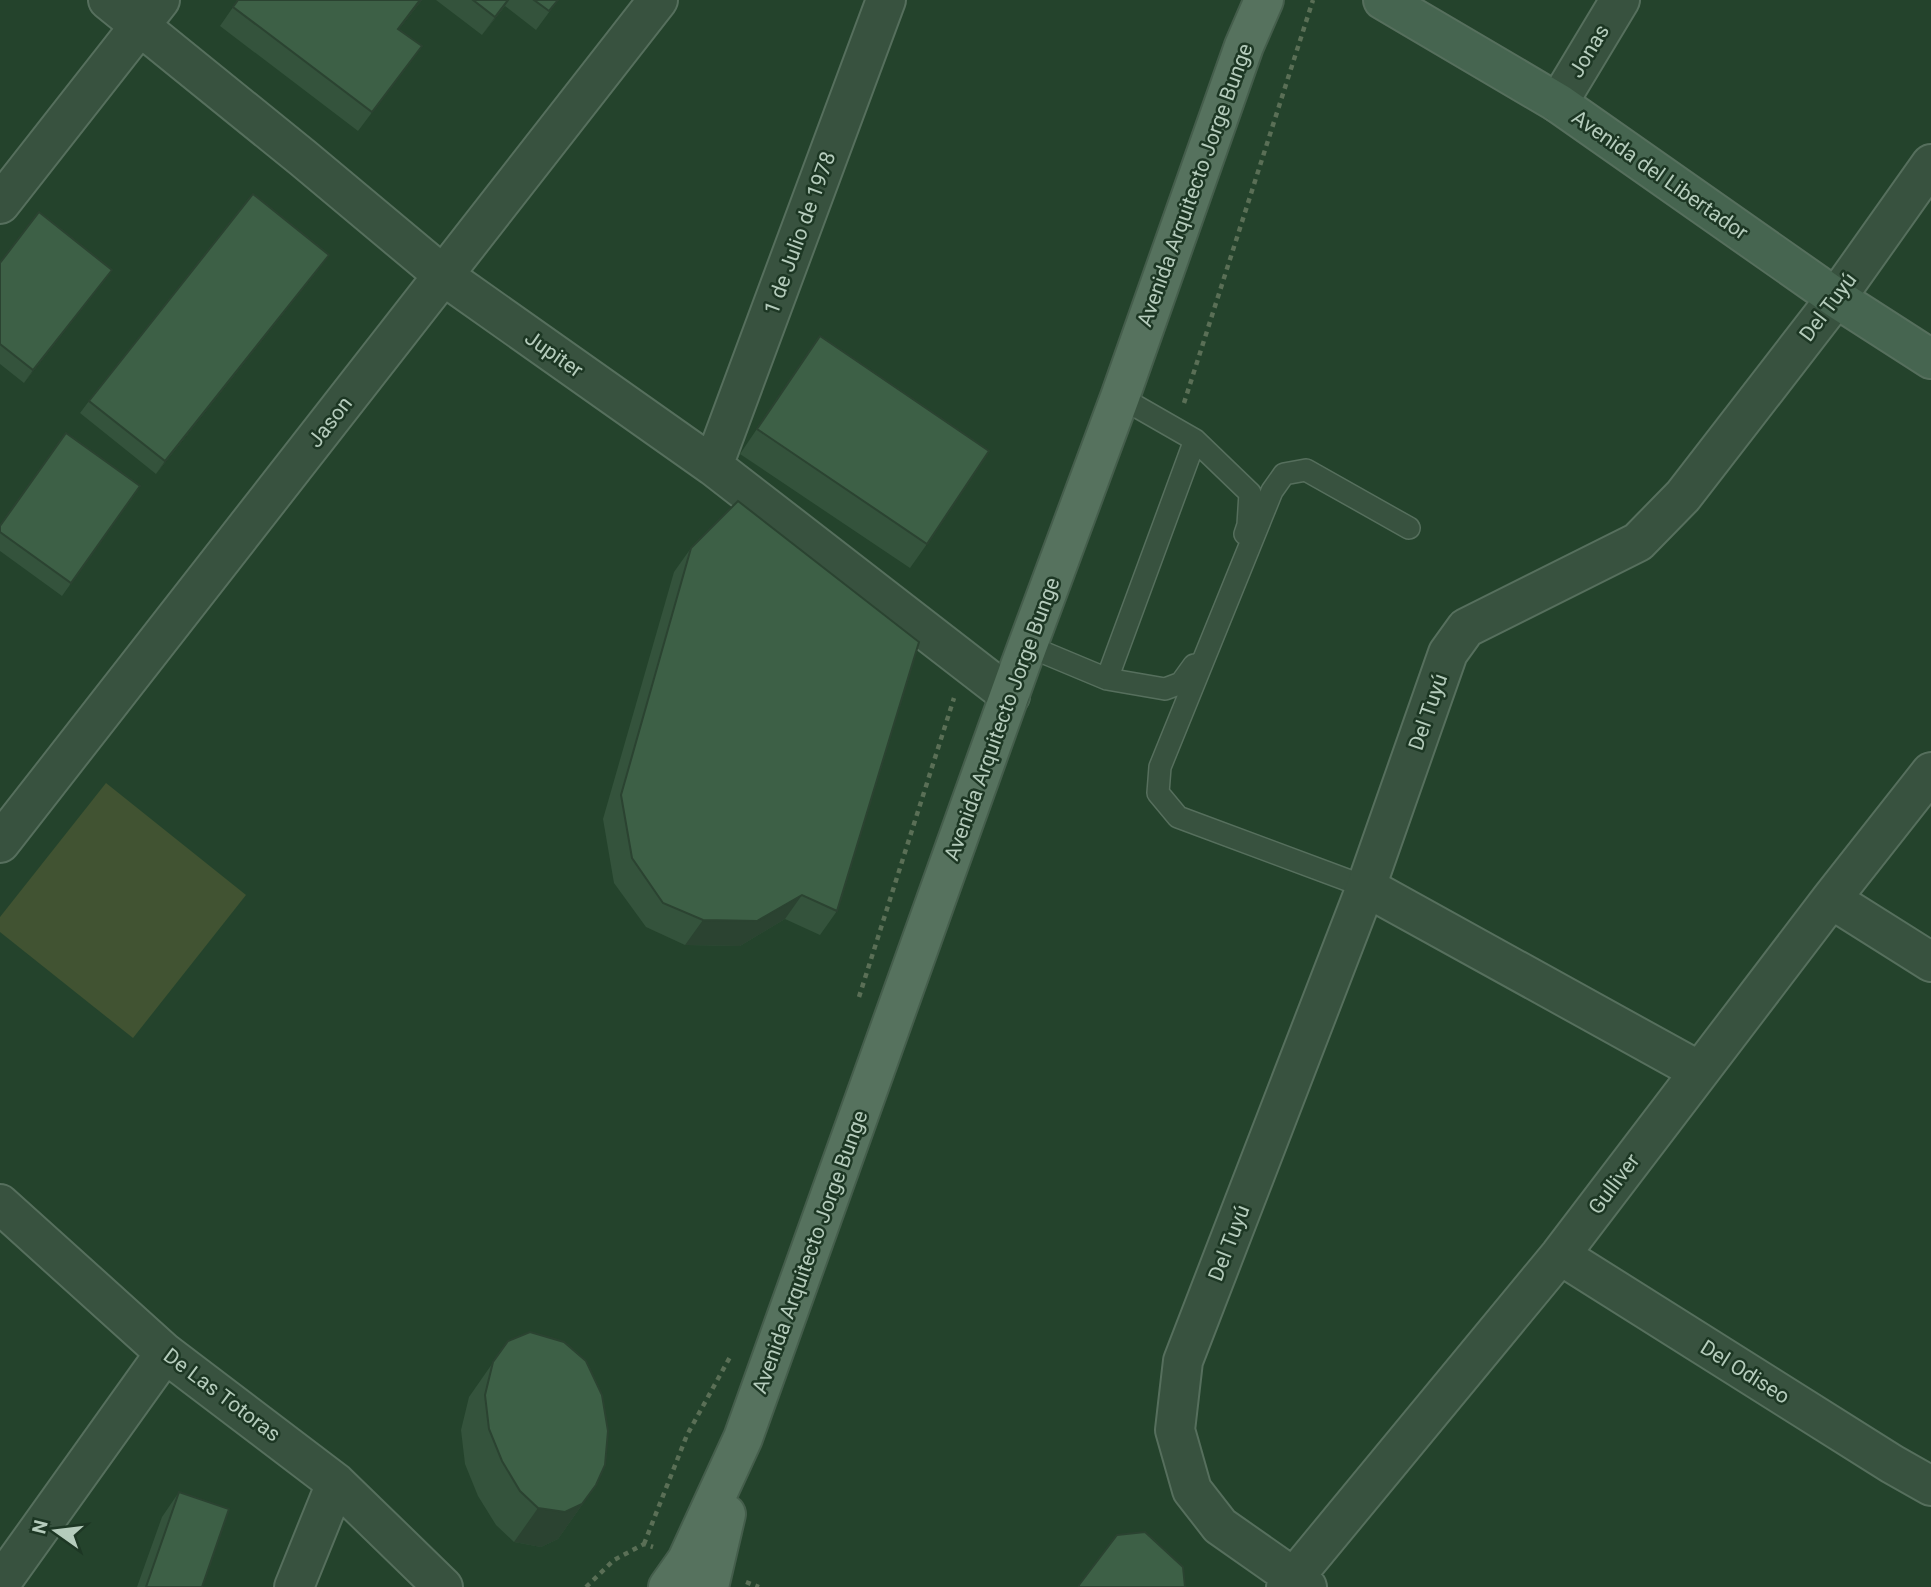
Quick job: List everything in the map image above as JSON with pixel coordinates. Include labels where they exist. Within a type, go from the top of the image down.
[{"type":"main road","name":"Avenida Arquitecto Jorge Bunge","points":[[688,1578],[743,1438],[1120,397],[1244,46],[1264,0]]},
{"type":"main road","name":"Avenida del Libertador","points":[[1383,0],[1558,103],[1836,298],[1931,359]]},
{"type":"street","name":"Jupiter","points":[[108,0],[150,12],[444,276],[713,466],[1010,696]]},
{"type":"street","name":"Jason","points":[[0,843],[658,0]]},
{"type":"street","name":"1 de Julio de 1978","points":[[713,466],[886,0]]},
{"type":"street","name":"Jonas","points":[[1558,103],[1620,0]]},
{"type":"street","points":[[0,204],[150,12]]},
{"type":"street","name":"Del Tuyú","points":[[1296,1584],[1220,1526],[1192,1490],[1175,1430],[1183,1361],[1366,887],[1448,653],[1466,628],[1638,542],[1683,496],[1836,298],[1931,164]]},
{"type":"street","name":"Gulliver","points":[[1296,1584],[1560,1255],[1931,772]]},
{"type":"street","points":[[1366,887],[1699,1071]]},
{"type":"street","points":[[1831,899],[1931,962]]},
{"type":"street","name":"De Las Totoras","points":[[0,1203],[165,1353],[336,1483],[443,1587]]},
{"type":"street","name":"Del Odiseo","points":[[1560,1255],[1892,1465],[1931,1486]]},
{"type":"street","points":[[0,1584],[165,1353]]},
{"type":"street","points":[[294,1587],[336,1483]]},
{"type":"lane","points":[[1028,646],[1107,679],[1165,689],[1181,683],[1192,670],[1248,526],[1250,493],[1195,440],[1120,397]]},
{"type":"lane","points":[[1107,679],[1195,440]]},
{"type":"lane","points":[[1366,887],[1178,817],[1158,793],[1160,767],[1272,491],[1284,474],[1306,470],[1409,528]]},
{"type":"path","points":[[1176,429],[1313,0]]},
{"type":"path","points":[[855,1010],[965,662]]},
{"type":"path","points":[[586,1587],[614,1560],[644,1544],[687,1435],[734,1350]]},
{"type":"path","points":[[644,1544],[688,1578]]},
{"type":"green space","points":[[106,783],[246,895],[133,1038],[0,932],[0,917]]},
{"type":"building","points":[[238,0],[420,0],[398,29],[422,46],[372,112],[233,7]]},
{"type":"building","points":[[473,0],[508,0],[495,17]]},
{"type":"building","points":[[534,0],[558,0],[549,11]]},
{"type":"building","points":[[253,194],[329,255],[165,461],[89,401]]},
{"type":"building","points":[[39,212],[112,270],[33,370],[0,344],[0,263]]},
{"type":"building","points":[[820,336],[989,451],[927,544],[757,429]]},
{"type":"building","points":[[66,433],[140,486],[71,583],[0,532],[0,526]]},
{"type":"building","points":[[738,501],[919,642],[837,911],[802,895],[757,921],[703,920],[663,903],[632,858],[621,795],[691,548]]},
{"type":"building","points":[[530,1332],[564,1342],[586,1361],[602,1395],[608,1431],[605,1465],[596,1485],[582,1504],[565,1512],[538,1508],[520,1491],[502,1461],[489,1429],[485,1395],[493,1362],[508,1341]]},
{"type":"building","points":[[179,1492],[229,1509],[202,1587],[146,1587]]},
{"type":"building","points":[[1145,1532],[1183,1567],[1185,1587],[1079,1587],[1117,1535]]}]
